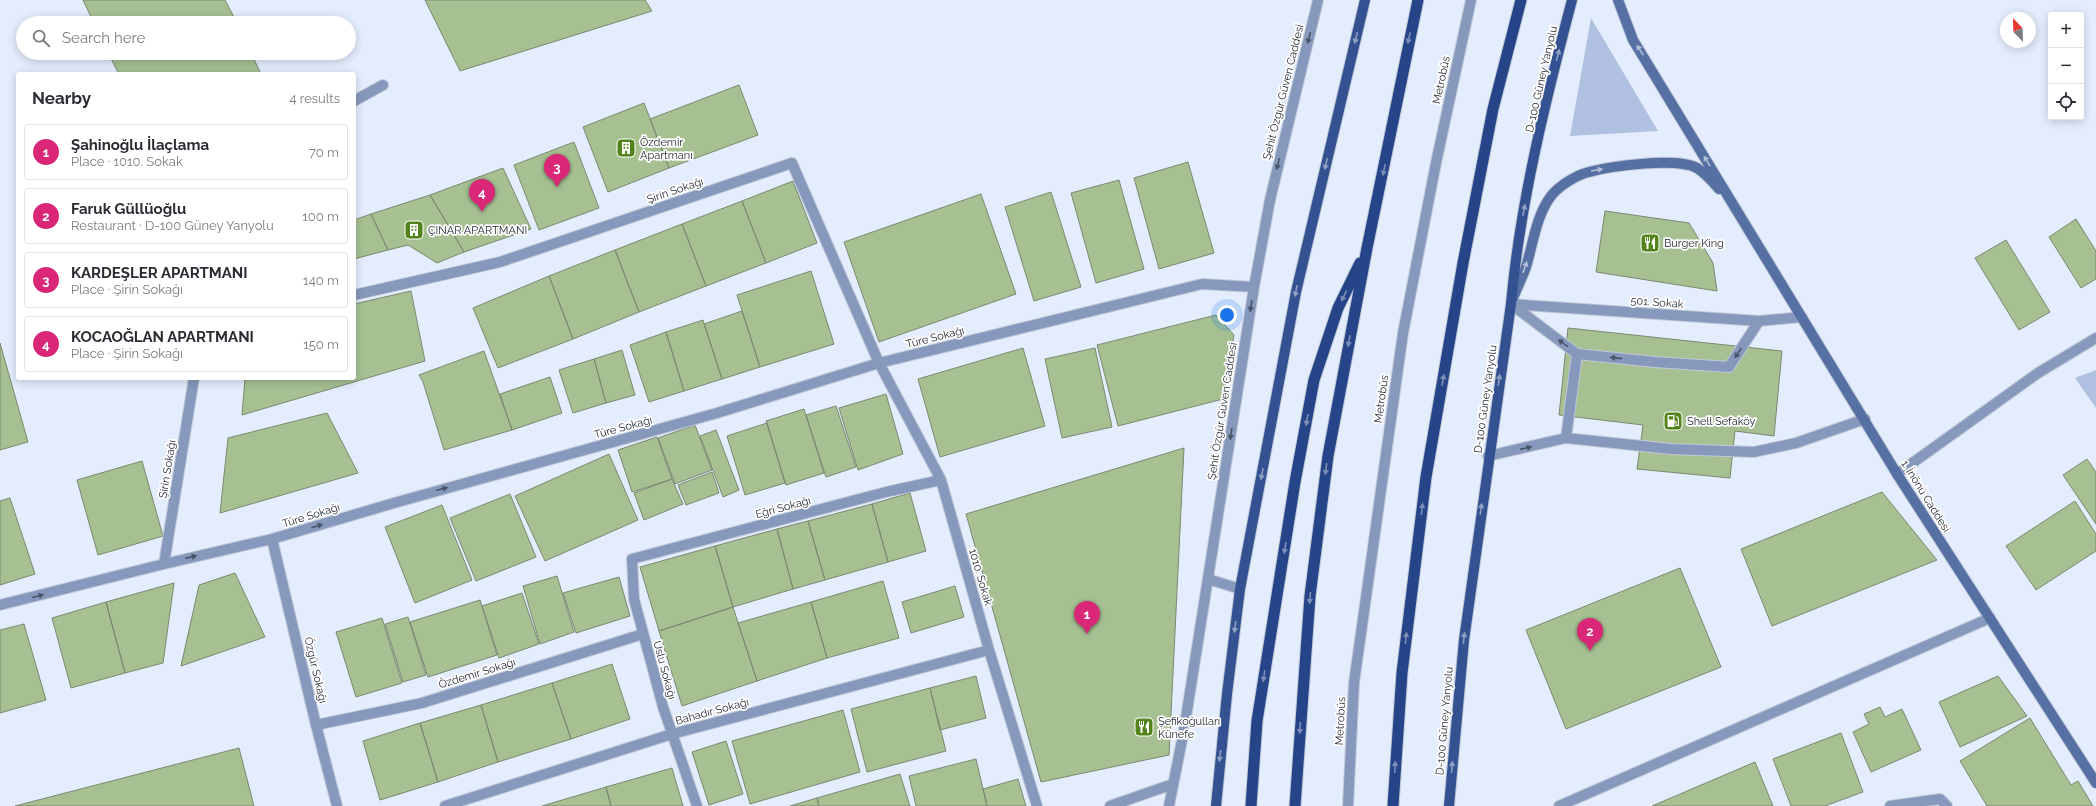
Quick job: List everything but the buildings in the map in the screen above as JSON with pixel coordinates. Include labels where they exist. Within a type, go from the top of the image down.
[{"type":"highway","points":[[1295,806],[1310,596],[1330,448],[1367,248],[1418,0]]},
{"type":"highway","points":[[1393,806],[1402,673],[1426,478],[1463,263],[1493,109],[1521,0]]},
{"type":"highway","points":[[1251,806],[1258,721],[1295,482],[1314,380],[1338,308],[1367,248]]},
{"type":"main road","points":[[1216,806],[1227,694],[1240,589],[1296,292],[1365,0]]},
{"type":"main road","name":"D-100 Güney Yanyolu","points":[[1449,806],[1464,640],[1488,456],[1511,304],[1515,258],[1552,75],[1572,0]]},
{"type":"main road","points":[[1618,0],[1634,40],[1742,219]]},
{"type":"main road","points":[[1511,304],[1525,269],[1541,216],[1551,196],[1571,180],[1588,172],[1648,163],[1680,164],[1696,168],[1714,184],[1742,219]]},
{"type":"main road","name":"1. İnönü Caddesi","points":[[1742,219],[1897,474],[2096,783]]},
{"type":"street","name":"Şehit Özgür Güven Caddesi","points":[[1169,806],[1208,579],[1254,287],[1270,200],[1318,0]]},
{"type":"street","name":"Metrobüs","points":[[1348,806],[1354,682],[1403,333],[1436,163],[1471,0]]},
{"type":"street","points":[[356,100],[383,85]]},
{"type":"street","name":"Şirin Sokağı","points":[[356,295],[500,262],[792,163],[880,363]]},
{"type":"street","name":"Türe Sokağı","points":[[0,605],[272,539],[394,503],[717,414],[880,363],[1202,284],[1254,287]]},
{"type":"street","points":[[1511,304],[1577,354],[1655,362],[1729,367],[1759,320]]},
{"type":"street","name":"501. Sokak","points":[[1511,304],[1759,320],[1802,317]]},
{"type":"street","points":[[1897,474],[2038,372],[2096,338]]},
{"type":"street","points":[[1566,438],[1577,354]]},
{"type":"street","name":"1010. Sokak","points":[[880,363],[941,480],[989,650],[1037,806]]},
{"type":"street","name":"Şirin Sokağı","points":[[164,564],[194,380]]},
{"type":"street","points":[[1488,456],[1566,438],[1671,449],[1754,452],[1796,443],[1865,420]]},
{"type":"street","name":"Eğri Sokağı","points":[[632,559],[886,492],[941,480]]},
{"type":"street","name":"Özgür Sokağı","points":[[272,539],[316,725],[337,806]]},
{"type":"street","name":"Uslu Sokağı","points":[[632,559],[634,599],[643,634],[672,734],[697,806]]},
{"type":"street","points":[[1208,579],[1240,589]]},
{"type":"street","points":[[1559,806],[1990,618]]},
{"type":"street","name":"Özdemir Sokağı","points":[[316,725],[422,702],[643,634]]},
{"type":"street","name":"Bahadır Sokağı","points":[[445,806],[672,734],[989,650]]},
{"type":"street","points":[[1110,806],[1173,784]]},
{"type":"street","points":[[1890,806],[1940,799],[1947,806]]},
{"type":"shaded area","points":[[1591,18],[1658,131],[1570,136]]},
{"type":"shaded area","points":[[2096,370],[2096,408],[2075,378]]},
{"type":"place","name":"Özdemir Apartmanı","points":[[626,148]]},
{"type":"place","name":"KARDEŞLER APARTMANI","points":[[557,187]]},
{"type":"place","name":"KOCAOĞLAN APARTMANI","points":[[482,212]]},
{"type":"place","name":"ÇINAR APARTMANI","points":[[414,230]]},
{"type":"place","name":"Burger King","points":[[1650,243]]},
{"type":"place","name":"Shell Sefaköy","points":[[1673,421]]},
{"type":"place","name":"Şahinoğlu İlaçlama","points":[[1087,634]]},
{"type":"place","name":"Faruk Güllüoğlu","points":[[1590,651]]},
{"type":"place","name":"Şefikoğulları Künefe","points":[[1144,727]]}]
